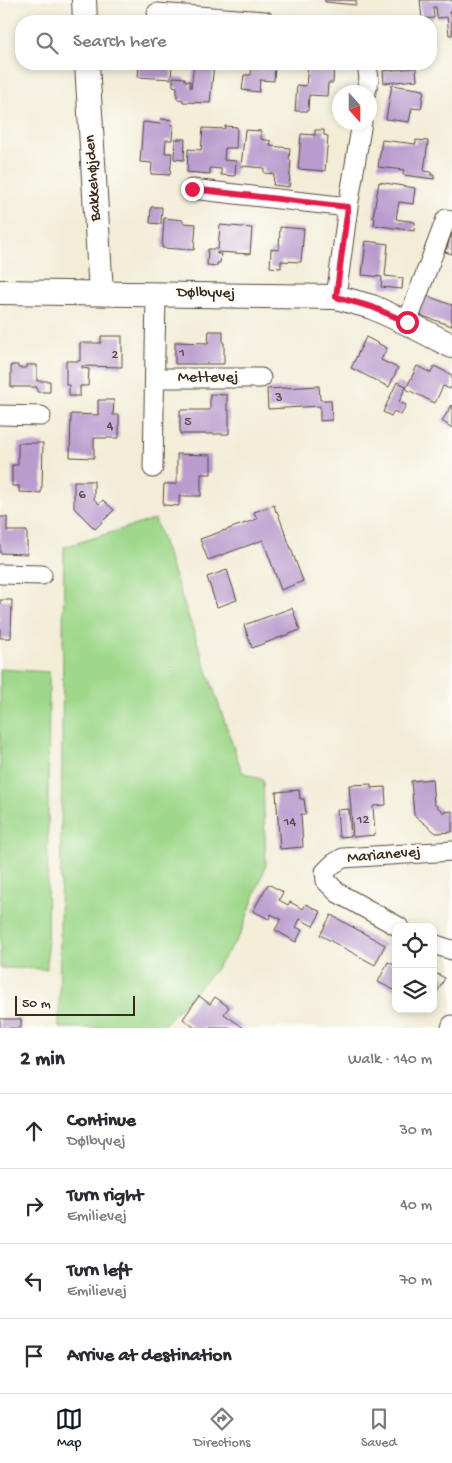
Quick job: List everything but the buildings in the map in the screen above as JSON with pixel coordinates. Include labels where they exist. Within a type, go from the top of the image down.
[{"type":"street","points":[[84,0],[85,15]]},
{"type":"street","points":[[156,13],[183,15]]},
{"type":"street","name":"Bakkehøjden","points":[[87,70],[101,293]]},
{"type":"street","points":[[368,70],[368,85]]},
{"type":"street","points":[[336,297],[361,130]]},
{"type":"street","points":[[192,189],[348,207]]},
{"type":"street","points":[[407,322],[446,219]]},
{"type":"street","name":"Dølbyvej","points":[[0,292],[336,297],[372,307],[407,322],[452,346]]},
{"type":"street","name":"Mettevej","points":[[153,468],[156,294]]},
{"type":"street","name":"Mettevej","points":[[155,378],[261,378]]},
{"type":"street","points":[[0,415],[41,416]]},
{"type":"street","points":[[0,574],[42,575]]},
{"type":"street","name":"Marianevej","points":[[392,923],[338,894],[326,881],[325,872],[333,864],[344,858],[452,851]]},
{"type":"street","points":[[437,945],[452,950]]},
{"type":"green space","points":[[155,519],[242,772],[263,780],[266,865],[240,935],[215,970],[161,1028],[59,1028],[64,547]]},
{"type":"green space","points":[[0,669],[49,672],[47,969],[0,968]]},
{"type":"route","points":[[192,189],[348,207],[336,297],[372,307],[407,322]]}]
